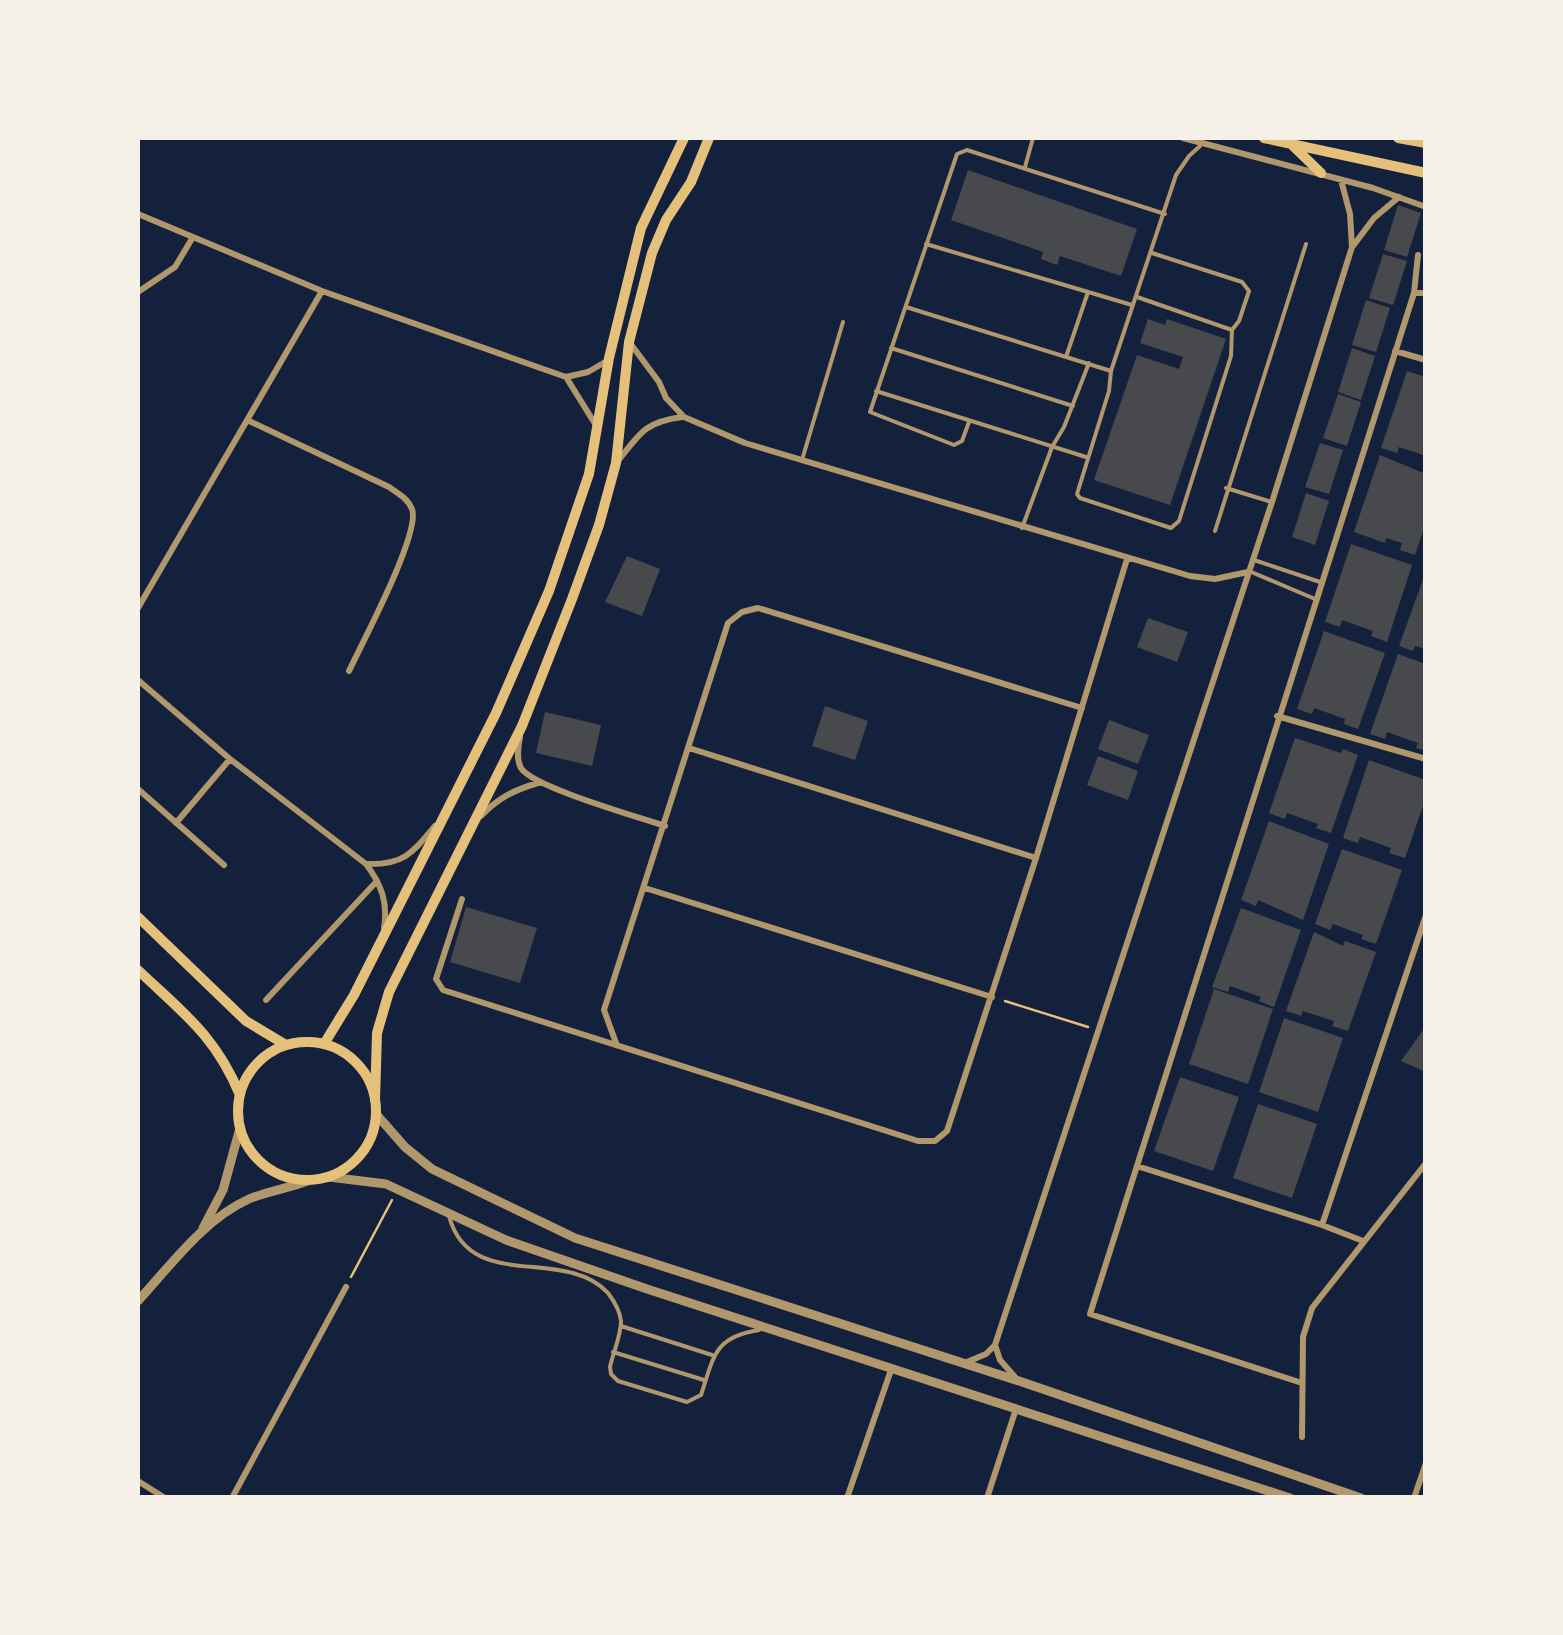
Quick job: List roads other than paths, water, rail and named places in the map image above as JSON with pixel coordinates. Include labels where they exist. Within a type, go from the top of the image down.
[{"type":"main road","points":[[324,1044],[496,713],[548,591],[589,474],[608,358],[641,228],[684,138]]},
{"type":"main road","points":[[138,970],[212,1040],[226,1061],[240,1094],[240,1128],[249,1149],[266,1166],[286,1177],[310,1180],[329,1177],[348,1167],[363,1152],[376,1114],[377,1033],[390,992],[522,726],[599,525],[616,464],[629,342],[652,253],[666,220],[691,182],[709,138]]},
{"type":"main road","points":[[1264,138],[1426,173]]},
{"type":"main road","points":[[1398,138],[1426,143]]},
{"type":"main road","points":[[1290,143],[1321,174]]},
{"type":"main road","points":[[138,917],[246,1021],[286,1046]]},
{"type":"main road","points":[[240,1094],[265,1056],[305,1042],[343,1052],[370,1082],[375,1100]]},
{"type":"street","points":[[1184,138],[1321,174],[1426,208]]},
{"type":"street","points":[[1341,180],[1350,214],[1352,246]]},
{"type":"street","points":[[961,1363],[986,1354],[995,1345],[1272,502],[1352,246],[1374,218],[1399,197]]},
{"type":"street","points":[[138,214],[322,292],[566,377],[588,372],[605,364],[608,358]]},
{"type":"street","points":[[138,292],[168,274],[192,237]]},
{"type":"street","points":[[1302,1384],[1090,1314],[1414,292],[1418,255]]},
{"type":"street","points":[[138,608],[322,292]]},
{"type":"street","points":[[1414,292],[1426,294]]},
{"type":"street","points":[[629,342],[660,382],[666,398],[684,417],[745,443],[1202,579],[1249,571]]},
{"type":"street","points":[[1395,352],[1426,360]]},
{"type":"street","points":[[566,377],[598,428]]},
{"type":"street","points":[[616,464],[644,428],[659,420],[684,417]]},
{"type":"street","points":[[247,420],[390,487],[412,509],[412,535],[349,671]]},
{"type":"street","points":[[462,899],[436,979],[443,990],[918,1141],[935,1141],[947,1131],[992,997],[1127,559]]},
{"type":"street","points":[[616,1044],[604,1010],[728,623],[742,612],[758,608],[1082,708]]},
{"type":"street","points":[[138,680],[366,864],[378,880],[387,909],[382,938]]},
{"type":"street","points":[[1277,716],[1426,759]]},
{"type":"street","points":[[522,726],[518,752],[522,769],[540,783],[665,826]]},
{"type":"street","points":[[690,748],[1036,858]]},
{"type":"street","points":[[176,823],[230,758]]},
{"type":"street","points":[[470,826],[496,801],[540,783]]},
{"type":"street","points":[[138,790],[224,866]]},
{"type":"street","points":[[366,864],[391,865],[412,854],[448,810]]},
{"type":"street","points":[[266,1000],[378,880]]},
{"type":"street","points":[[644,888],[992,997]]},
{"type":"street","points":[[1322,1225],[1426,915]]},
{"type":"street","points":[[376,1114],[405,1147],[432,1169],[574,1238],[1022,1382],[1361,1498]]},
{"type":"street","points":[[199,1236],[224,1190],[240,1128]]},
{"type":"street","points":[[1302,1437],[1302,1337],[1312,1308],[1426,1163]]},
{"type":"street","points":[[1136,1166],[1322,1225],[1363,1242]]},
{"type":"street","points":[[329,1177],[386,1184],[506,1240],[766,1329],[1290,1498]]},
{"type":"street","points":[[138,1301],[199,1236],[232,1208],[310,1180]]},
{"type":"street","points":[[232,1498],[346,1287]]},
{"type":"street","points":[[995,1345],[1009,1373],[1022,1382]]},
{"type":"street","points":[[847,1498],[892,1370]]},
{"type":"street","points":[[987,1498],[1016,1409]]},
{"type":"street","points":[[1414,1498],[1426,1463]]},
{"type":"street","points":[[138,1481],[166,1498]]},
{"type":"lane","points":[[1025,168],[1033,138]]},
{"type":"lane","points":[[1152,253],[1242,282],[1249,292],[1232,330],[1231,356],[1176,526],[1171,528],[1077,494],[1110,390],[1111,371],[1176,175],[1188,156],[1204,142]]},
{"type":"lane","points":[[969,422],[962,441],[954,445],[870,412],[956,154],[967,150],[1164,214]]},
{"type":"lane","points":[[926,244],[1134,306]]},
{"type":"lane","points":[[1215,531],[1306,244]]},
{"type":"lane","points":[[1066,356],[1088,292]]},
{"type":"lane","points":[[1137,296],[1232,330]]},
{"type":"lane","points":[[906,306],[1111,371]]},
{"type":"lane","points":[[802,460],[843,322]]},
{"type":"lane","points":[[891,348],[1073,406]]},
{"type":"lane","points":[[1022,528],[1089,363]]},
{"type":"lane","points":[[876,391],[1087,457]]},
{"type":"lane","points":[[1226,488],[1272,502]]},
{"type":"lane","points":[[1252,559],[1320,582]]},
{"type":"lane","points":[[1249,571],[1315,599]]},
{"type":"lane","points":[[449,1216],[454,1233],[485,1258],[512,1267],[556,1269],[600,1286],[618,1310],[621,1326],[610,1367],[613,1378],[688,1402],[701,1395],[714,1356],[728,1338],[766,1329]]},
{"type":"lane","points":[[621,1326],[714,1356]]},
{"type":"lane","points":[[613,1352],[706,1381]]}]
